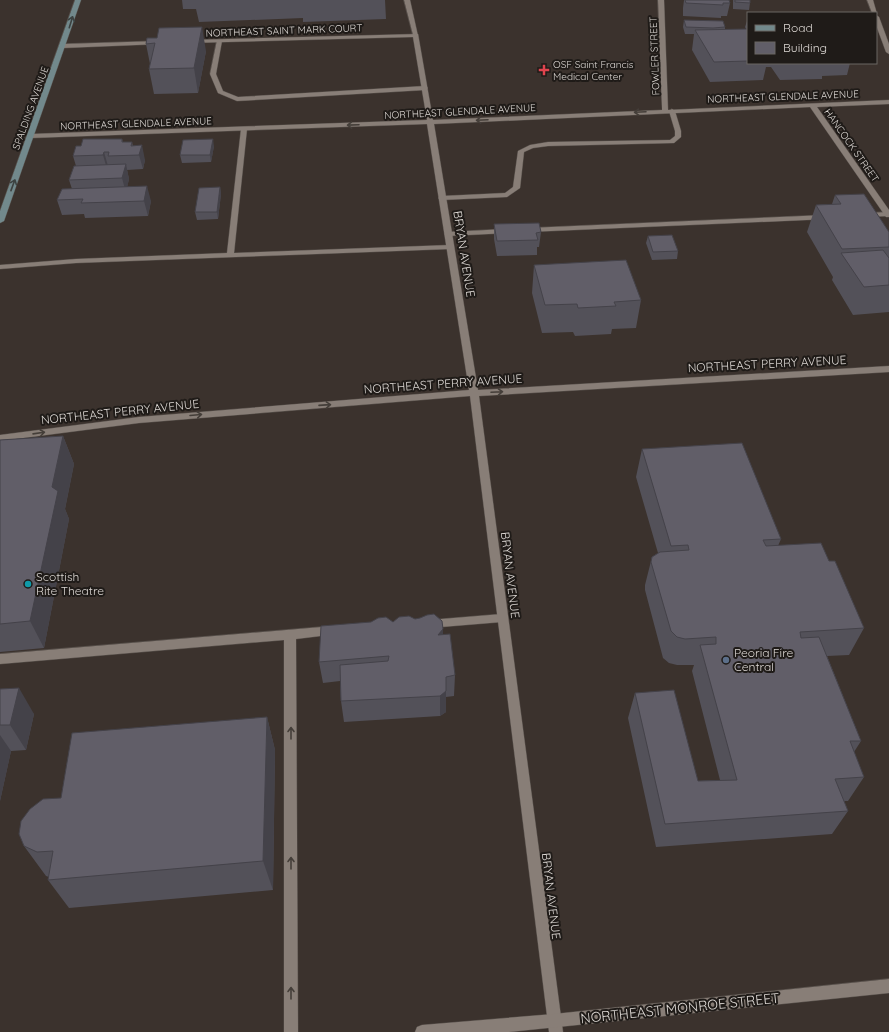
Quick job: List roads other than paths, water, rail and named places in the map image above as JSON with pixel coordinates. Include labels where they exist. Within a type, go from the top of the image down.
[{"type":"main road","name":"SPALDING AVENUE","points":[[0,221],[78,0]]},
{"type":"street","points":[[407,0],[416,35],[430,122]]},
{"type":"street","name":"FOWLER STREET","points":[[442,198],[508,195],[516,188],[521,151],[532,146],[548,144],[672,142],[678,137],[678,131],[669,111],[661,0]]},
{"type":"street","points":[[870,0],[875,12]]},
{"type":"street","points":[[877,19],[889,52]]},
{"type":"street","name":"NORTHEAST SAINT MARK COURT","points":[[187,42],[416,35]]},
{"type":"street","points":[[219,41],[213,74],[220,92],[237,99],[425,88]]},
{"type":"street","points":[[63,46],[163,43]]},
{"type":"street","name":"NORTHEAST GLENDALE AVENUE","points":[[31,136],[430,122],[889,102]]},
{"type":"street","name":"HANCOCK STREET","points":[[812,105],[889,214]]},
{"type":"street","name":"BRYAN AVENUE","points":[[430,122],[474,393],[555,1027]]},
{"type":"street","points":[[230,256],[244,129]]},
{"type":"street","points":[[856,215],[889,214]]},
{"type":"street","points":[[448,234],[833,216]]},
{"type":"street","points":[[0,267],[76,261],[450,247]]},
{"type":"street","name":"NORTHEAST PERRY AVENUE","points":[[0,438],[139,420],[474,393],[889,369]]},
{"type":"street","points":[[416,625],[502,618]]},
{"type":"street","points":[[0,659],[345,630]]},
{"type":"street","points":[[290,635],[291,1032]]},
{"type":"street","name":"NORTHEAST MONROE STREET","points":[[422,1032],[555,1027],[889,986]]},
{"type":"place","name":"OSF Saint Francis Medical Center","points":[[544,70]]},
{"type":"place","name":"Scottish Rite Theatre","points":[[28,584]]},
{"type":"place","name":"Peoria Fire Central","points":[[726,660]]}]
